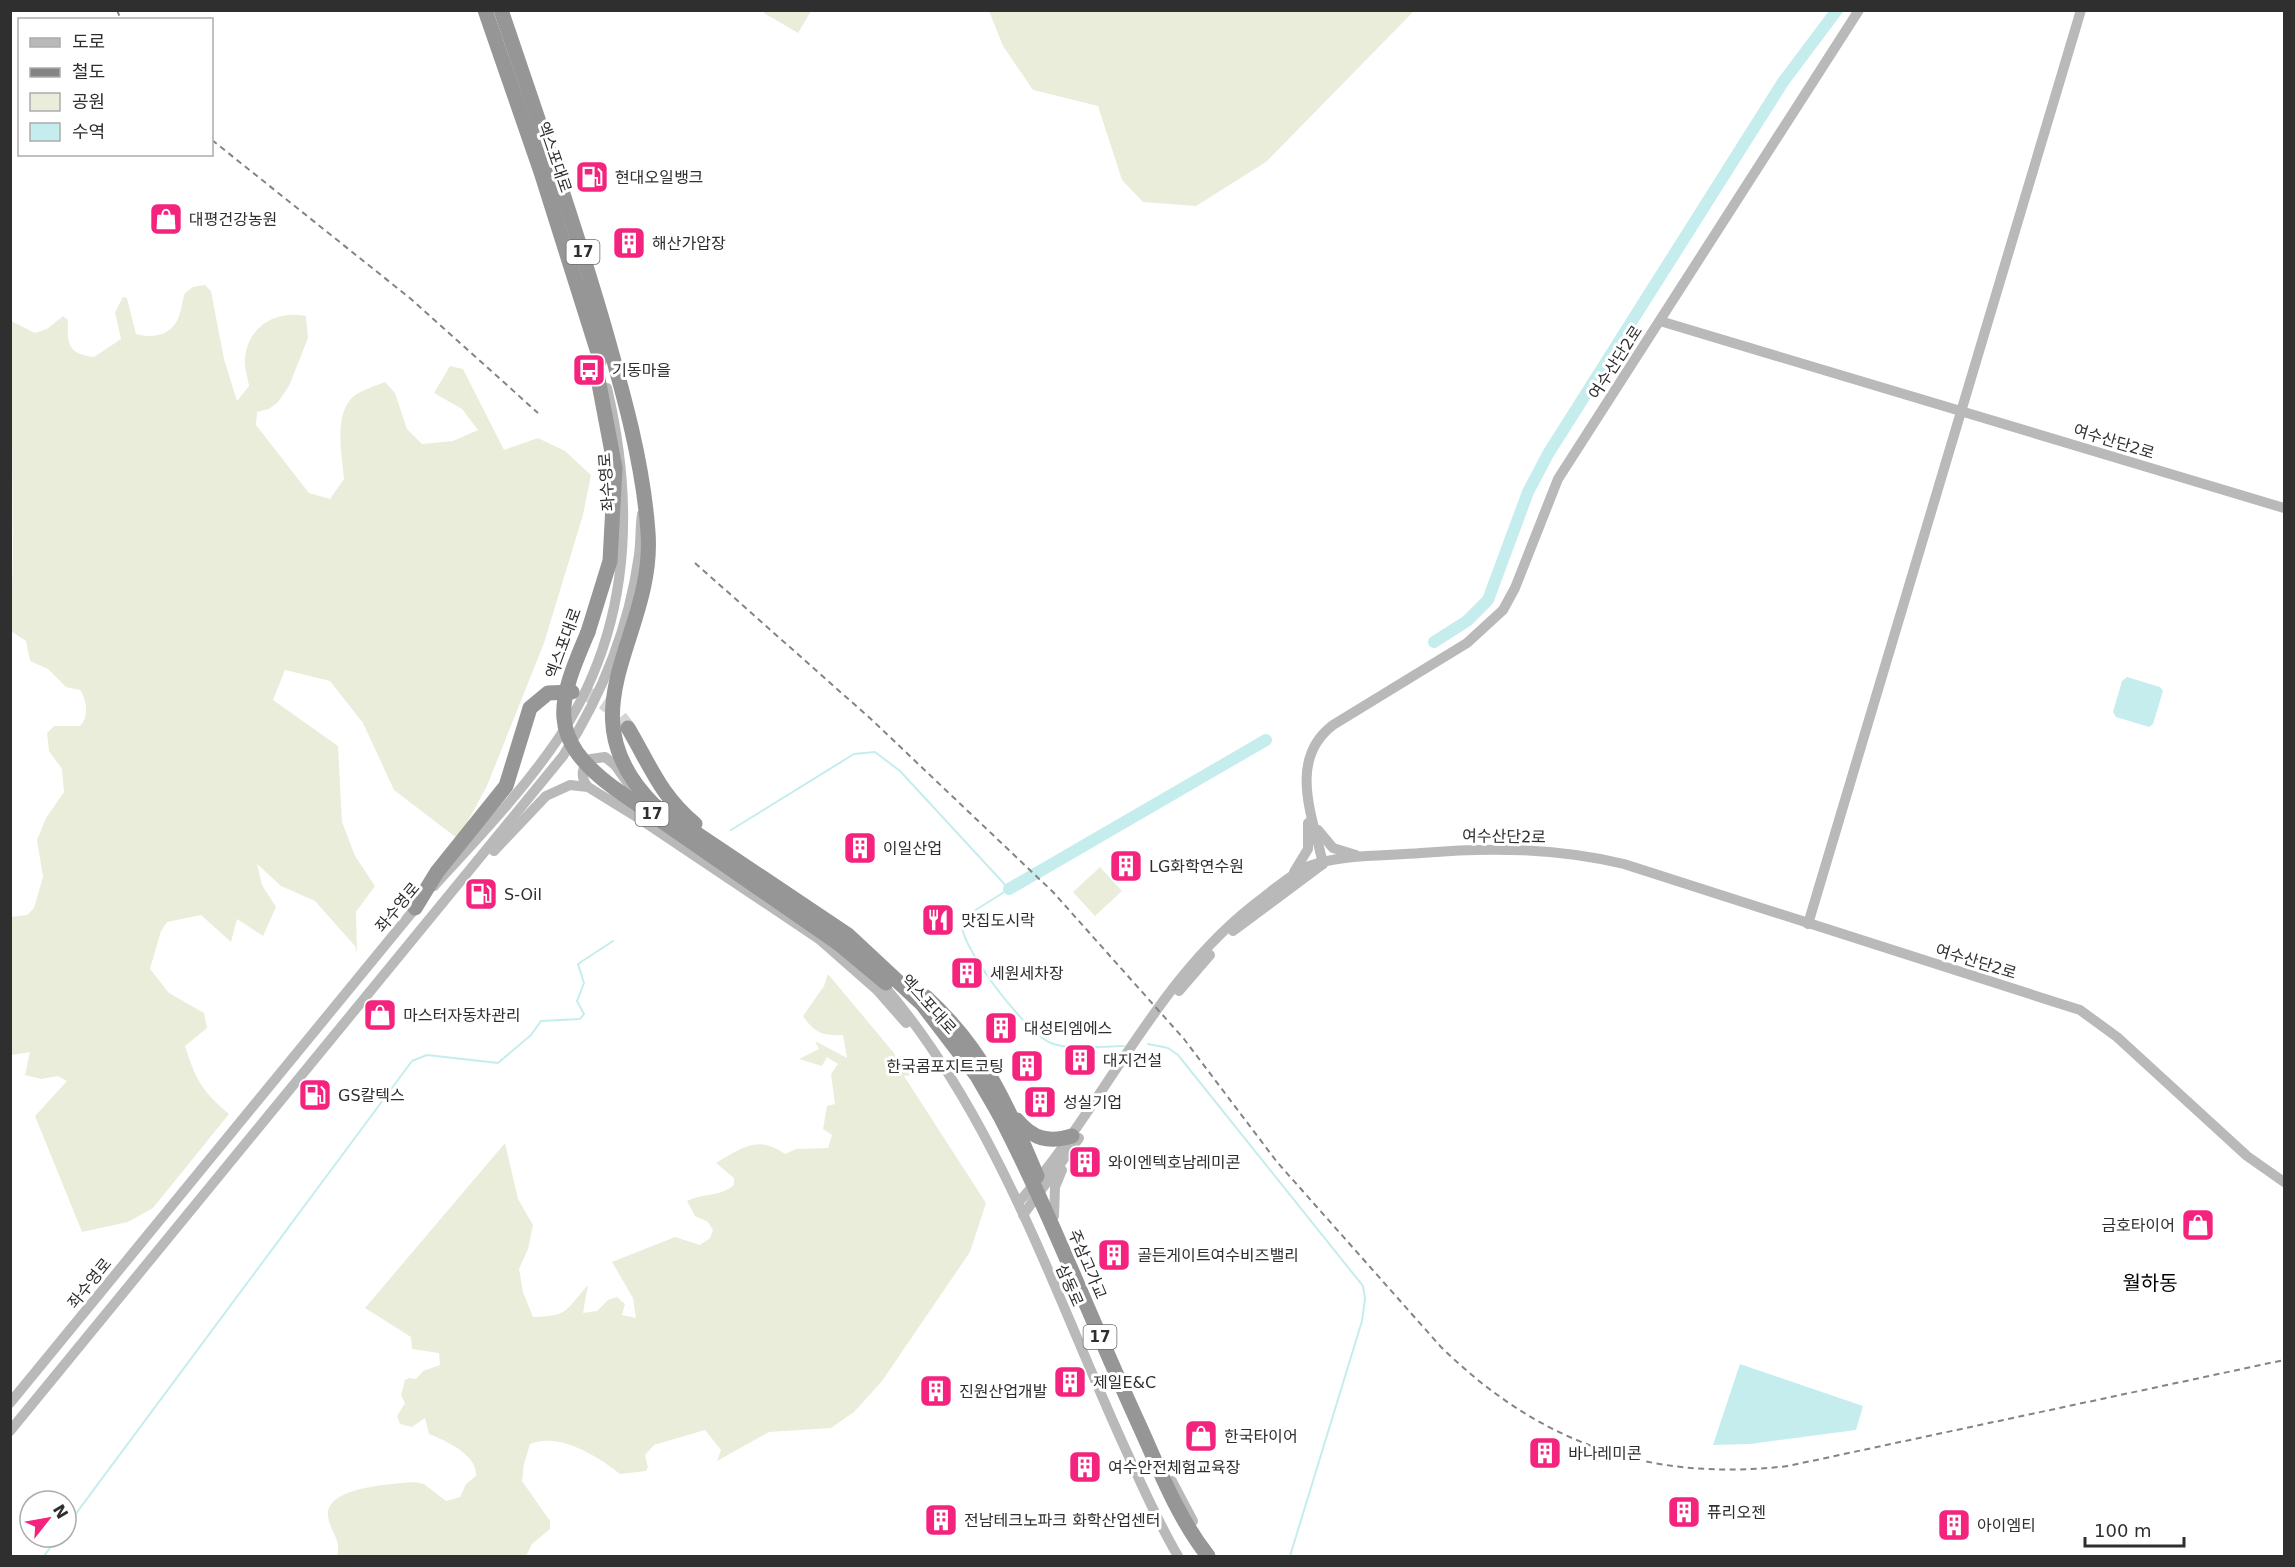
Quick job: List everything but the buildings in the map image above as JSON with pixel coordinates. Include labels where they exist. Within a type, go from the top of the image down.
[{"type":"highway","name":"엑스포대로","points":[[485,10],[545,183],[600,359],[596,368],[615,468],[610,561],[588,632],[566,686],[563,698],[566,730],[579,757],[589,769],[614,788],[843,939],[869,969],[891,986],[936,1037],[966,1078],[999,1113]]},
{"type":"highway","name":"엑스포대로","points":[[501,10],[593,284],[638,454],[648,533],[646,579],[637,617],[613,689],[611,723],[624,763],[636,784],[654,805],[712,846],[737,858],[843,939],[922,1004],[977,1076],[999,1113]]},
{"type":"highway","points":[[415,908],[437,872],[503,791],[514,766],[523,725],[530,708],[548,693],[572,692]]},
{"type":"highway","points":[[628,728],[650,772],[670,800],[737,858]]},
{"type":"highway","points":[[999,1113],[1035,1137],[1053,1141],[1075,1138]]},
{"type":"highway","points":[[999,1113],[1040,1184]]},
{"type":"highway","name":"주삼고가교","points":[[999,1113],[1028,1170],[1176,1506],[1211,1554]]},
{"type":"highway","name":"주삼고가교","points":[[999,1113],[1019,1174],[1095,1351],[1170,1513],[1196,1557]]},
{"type":"street","name":"여수산단2로","points":[[1859,10],[1554,485],[1515,588],[1503,610],[1467,643],[1322,734],[1311,752],[1306,767],[1309,802],[1323,864],[1368,858],[1497,848],[1573,854],[1624,864],[2085,1012],[2117,1037],[2247,1156],[2284,1182]]},
{"type":"street","points":[[1808,924],[2081,10]]},
{"type":"street","name":"여수산단2로","points":[[1659,321],[2284,508]]},
{"type":"street","name":"좌수영로","points":[[10,1403],[415,908],[522,788],[559,738],[579,702],[606,636],[621,568],[624,483],[616,427],[600,359]]},
{"type":"street","name":"좌수영로","points":[[10,1431],[548,777],[572,742],[592,706],[615,655],[628,614],[640,552],[643,498]]},
{"type":"street","points":[[588,787],[582,777],[584,767],[591,759],[605,758],[615,765],[636,797],[654,805]]},
{"type":"street","points":[[466,874],[490,855],[546,796],[570,785],[588,787],[640,819],[819,939],[877,990],[941,1064]]},
{"type":"street","points":[[1290,878],[1308,849],[1309,802]]},
{"type":"street","points":[[1315,826],[1333,848],[1368,858]]},
{"type":"street","points":[[1054,1216],[1055,1186],[1075,1138],[1143,1028],[1185,971],[1237,918],[1290,878],[1310,866],[1323,864]]},
{"type":"street","points":[[1023,1215],[1040,1184],[1177,993],[1220,943],[1242,923],[1323,864]]},
{"type":"street","points":[[869,969],[907,1013],[941,1064]]},
{"type":"street","name":"삼동로","points":[[941,1064],[969,1108],[1019,1202],[1163,1531],[1178,1557]]},
{"type":"street","points":[[1019,1202],[1040,1184]]},
{"type":"street","name":"삼동로","points":[[1040,1184],[1154,1444],[1211,1554]]},
{"type":"street","points":[[10,1394],[26,1385]]},
{"type":"street","points":[[1163,1531],[1167,1557]]},
{"type":"green space","points":[[765,10],[811,11],[798,33],[764,13]]},
{"type":"green space","points":[[989,11],[1414,11],[1266,162],[1196,206],[1143,202],[1122,180],[1098,106],[1033,90],[1003,46]]},
{"type":"green space","points":[[205,285],[211,291],[224,359],[237,401],[249,386],[245,358],[247,347],[258,329],[274,318],[306,316],[308,338],[289,386],[278,402],[269,409],[257,412],[256,425],[309,493],[330,499],[344,479],[340,435],[347,403],[354,396],[385,382],[395,393],[407,429],[422,444],[453,441],[478,430],[462,409],[434,393],[450,366],[463,369],[504,450],[538,438],[565,451],[591,475],[583,515],[544,643],[487,786],[458,839],[394,790],[363,723],[330,681],[285,670],[273,700],[338,746],[342,822],[355,856],[375,886],[356,912],[357,953],[355,946],[315,901],[281,886],[257,864],[262,885],[276,907],[263,936],[237,919],[231,942],[201,915],[167,922],[161,931],[150,969],[169,993],[204,1013],[207,1028],[185,1046],[201,1084],[229,1114],[153,1208],[128,1222],[82,1232],[35,1116],[67,1081],[58,1076],[41,1079],[25,1075],[30,1052],[11,1055],[10,917],[27,915],[34,908],[43,877],[37,840],[46,818],[64,792],[62,769],[49,751],[47,733],[54,726],[80,726],[85,718],[86,708],[80,690],[66,687],[48,669],[30,661],[26,641],[11,631],[13,551],[11,321],[35,333],[47,329],[63,316],[68,320],[69,341],[74,350],[85,356],[94,357],[121,339],[115,312],[123,297],[127,298],[136,334],[155,336],[172,328],[180,313],[185,293],[193,287]]},
{"type":"green space","points":[[1100,867],[1122,891],[1095,916],[1073,892]]},
{"type":"green space","points":[[828,974],[894,1053],[901,1069],[912,1075],[904,1076],[986,1203],[970,1252],[882,1381],[854,1412],[831,1428],[769,1432],[717,1461],[721,1450],[705,1430],[654,1445],[645,1455],[648,1467],[646,1471],[620,1474],[589,1453],[566,1443],[542,1441],[530,1444],[522,1481],[550,1521],[550,1529],[532,1544],[526,1556],[337,1556],[338,1545],[328,1516],[330,1506],[338,1498],[363,1488],[414,1482],[424,1484],[446,1501],[460,1497],[466,1484],[476,1476],[475,1468],[466,1455],[429,1434],[425,1418],[412,1427],[400,1424],[397,1416],[405,1403],[401,1395],[405,1380],[416,1379],[423,1371],[440,1365],[439,1353],[412,1349],[411,1337],[365,1308],[505,1143],[518,1199],[533,1225],[528,1249],[519,1269],[523,1292],[533,1317],[561,1313],[588,1285],[583,1313],[597,1311],[608,1300],[617,1297],[625,1304],[622,1315],[636,1318],[633,1298],[612,1262],[675,1237],[700,1245],[710,1238],[713,1230],[708,1222],[695,1216],[687,1201],[729,1189],[734,1185],[734,1178],[716,1163],[741,1149],[758,1144],[775,1148],[785,1154],[796,1149],[828,1148],[832,1135],[823,1129],[827,1106],[835,1104],[831,1074],[838,1064],[827,1057],[822,1066],[799,1059],[819,1049],[815,1041],[847,1058],[843,1035],[820,1032],[803,1016],[824,986]]},
{"type":"water","points":[[2127,677],[2160,687],[2163,691],[2153,724],[2149,727],[2116,717],[2113,712],[2122,681]]},
{"type":"water","points":[[1740,1364],[1863,1406],[1856,1430],[1750,1444],[1713,1445]]},
{"type":"waterway","points":[[1434,642],[1467,621],[1488,600],[1528,492],[1548,454],[1783,82],[1837,10]]},
{"type":"waterway","points":[[1009,889],[1266,740]]},
{"type":"waterway","points":[[731,830],[854,754],[875,752],[900,771],[1009,889],[974,911],[962,925],[972,952],[1012,1008],[1041,1037],[1051,1043],[1078,1047],[1124,1046]]},
{"type":"waterway","points":[[78,1511],[412,1061],[427,1055],[498,1063],[531,1035],[541,1021],[580,1019],[584,1014],[577,1001],[584,983],[578,964],[613,941]]},
{"type":"waterway","points":[[1148,1044],[1168,1048],[1178,1055],[1363,1286],[1365,1299],[1362,1321],[1290,1556]]},
{"type":"waterway","points":[[44,1556],[49,1549]]},
{"type":"tunnel","points":[[582,693],[608,706],[628,728]]},
{"type":"railway","points":[[117,10],[120,18]]},
{"type":"railway","points":[[213,141],[411,299],[538,413]]},
{"type":"railway","points":[[695,563],[872,720],[1053,892],[1184,1039],[1277,1162],[1441,1347],[1479,1381],[1518,1409],[1558,1431],[1600,1449],[1644,1461],[1689,1468],[1738,1469],[1788,1466],[2284,1360]]},
{"type":"place","name":"현대오일뱅크","points":[[592,177]]},
{"type":"place","name":"대평건강농원","points":[[166,219]]},
{"type":"place","name":"해산가압장","points":[[629,243]]},
{"type":"place","name":"기동마을","points":[[589,370]]},
{"type":"place","name":"이일산업","points":[[860,848]]},
{"type":"place","name":"LG화학연수원","points":[[1126,866]]},
{"type":"place","name":"S-Oil","points":[[481,894]]},
{"type":"place","name":"맛집도시락","points":[[938,920]]},
{"type":"place","name":"세원세차장","points":[[967,973]]},
{"type":"place","name":"마스터자동차관리","points":[[380,1015]]},
{"type":"place","name":"대성티엠에스","points":[[1001,1028]]},
{"type":"place","name":"대지건설","points":[[1080,1060]]},
{"type":"place","name":"한국콤포지트코팅","points":[[1027,1066]]},
{"type":"place","name":"GS칼텍스","points":[[315,1095]]},
{"type":"place","name":"성실기업","points":[[1040,1102]]},
{"type":"place","name":"와이엔텍호남레미콘","points":[[1085,1162]]},
{"type":"place","name":"금호타이어","points":[[2198,1225]]},
{"type":"place","name":"골든게이트여수비즈밸리","points":[[1114,1255]]},
{"type":"place","name":"제일E&C","points":[[1070,1382]]},
{"type":"place","name":"진원산업개발","points":[[936,1391]]},
{"type":"place","name":"한국타이어","points":[[1201,1436]]},
{"type":"place","name":"바나레미콘","points":[[1545,1453]]},
{"type":"place","name":"여수안전체험교육장","points":[[1085,1467]]},
{"type":"place","name":"퓨리오젠","points":[[1684,1512]]},
{"type":"place","name":"전남테크노파크 화학산업센터","points":[[941,1520]]},
{"type":"place","name":"아이엠티","points":[[1954,1525]]},
{"type":"district","name":"월하동","points":[[2150,1283]]}]
